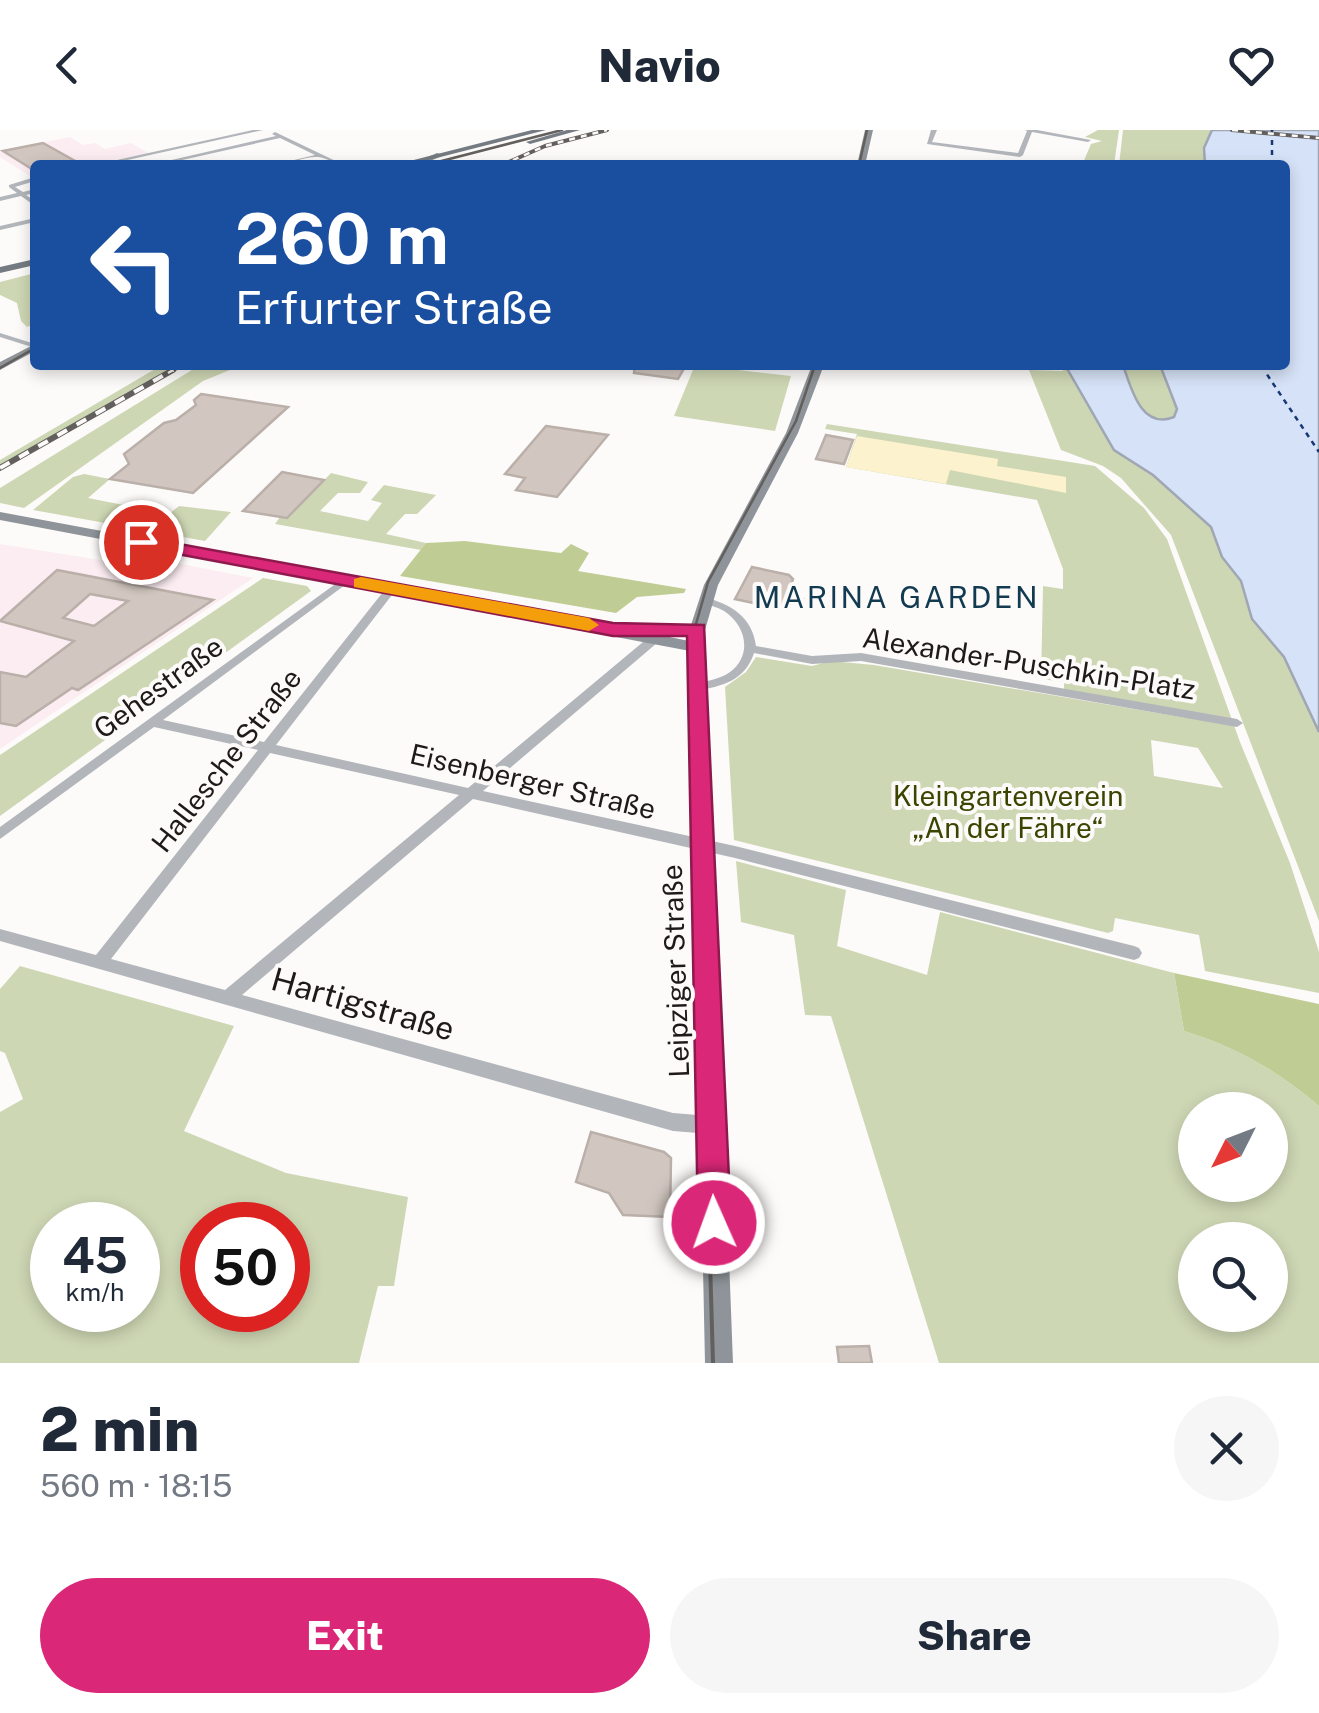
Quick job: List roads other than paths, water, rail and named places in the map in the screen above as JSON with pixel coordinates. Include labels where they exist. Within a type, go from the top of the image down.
[{"type":"main road","points":[[437,160],[542,130]]},
{"type":"main road","points":[[437,160],[576,130]]},
{"type":"main road","points":[[862,160],[869,130]]},
{"type":"main road","points":[[0,267],[30,259]]},
{"type":"main road","points":[[0,367],[30,350]]},
{"type":"main road","name":"Leipziger Straße","points":[[719,1363],[696,638],[704,600],[798,422],[816,370]]},
{"type":"main road","points":[[0,516],[613,629],[696,638]]},
{"type":"main road","points":[[613,629],[654,640],[696,638]]},
{"type":"street","points":[[121,160],[264,130],[330,160]]},
{"type":"street","points":[[934,130],[929,143],[1020,155],[1029,130],[1088,140]]},
{"type":"street","points":[[175,160],[280,136]]},
{"type":"street","points":[[197,155],[206,160]]},
{"type":"street","points":[[298,160],[320,155]]},
{"type":"street","points":[[30,180],[11,186],[30,200]]},
{"type":"street","points":[[0,199],[30,193]]},
{"type":"street","points":[[0,228],[30,221]]},
{"type":"street","points":[[0,336],[30,345]]},
{"type":"street","name":"Gehestraße","points":[[0,834],[346,580]]},
{"type":"street","name":"Hallesche Straße","points":[[100,962],[391,588]]},
{"type":"street","points":[[696,687],[732,678],[749,660],[752,649],[751,634],[742,619],[727,608],[704,600]]},
{"type":"street","points":[[228,998],[654,640]]},
{"type":"street","name":"Alexander-Puschkin-Platz","points":[[752,649],[812,660],[861,657],[1237,723]]},
{"type":"street","name":"Eisenberger Straße","points":[[152,722],[701,844],[1134,953]]},
{"type":"street","name":"Hartigstraße","points":[[0,934],[673,1122],[710,1124]]},
{"type":"water","points":[[1212,130],[1319,130],[1319,732],[1284,657],[1252,619],[1241,581],[1222,557],[1211,527],[1153,475],[1114,450],[1068,370],[1125,370],[1145,412],[1163,419],[1174,417],[1177,409],[1162,370],[1290,370],[1290,160],[1205,160],[1204,148]]},
{"type":"tram line","points":[[445,160],[562,130]]},
{"type":"tram line","points":[[860,160],[867,130]]},
{"type":"tram line","points":[[0,368],[30,351]]},
{"type":"tram line","points":[[703,1025],[692,638],[708,582],[796,421],[813,370]]},
{"type":"tram line","points":[[703,1023],[713,1363]]},
{"type":"railway","points":[[513,160],[545,146],[607,130]]},
{"type":"railway","points":[[1232,130],[1319,138]]},
{"type":"railway","points":[[0,468],[173,370]]},
{"type":"railway","points":[[168,373],[173,370]]},
{"type":"district","name":"MARINA GARDEN","points":[[897,597]]},
{"type":"park label","name":"Kleingartenverein „An der Fähre“","points":[[1008,811]]}]
